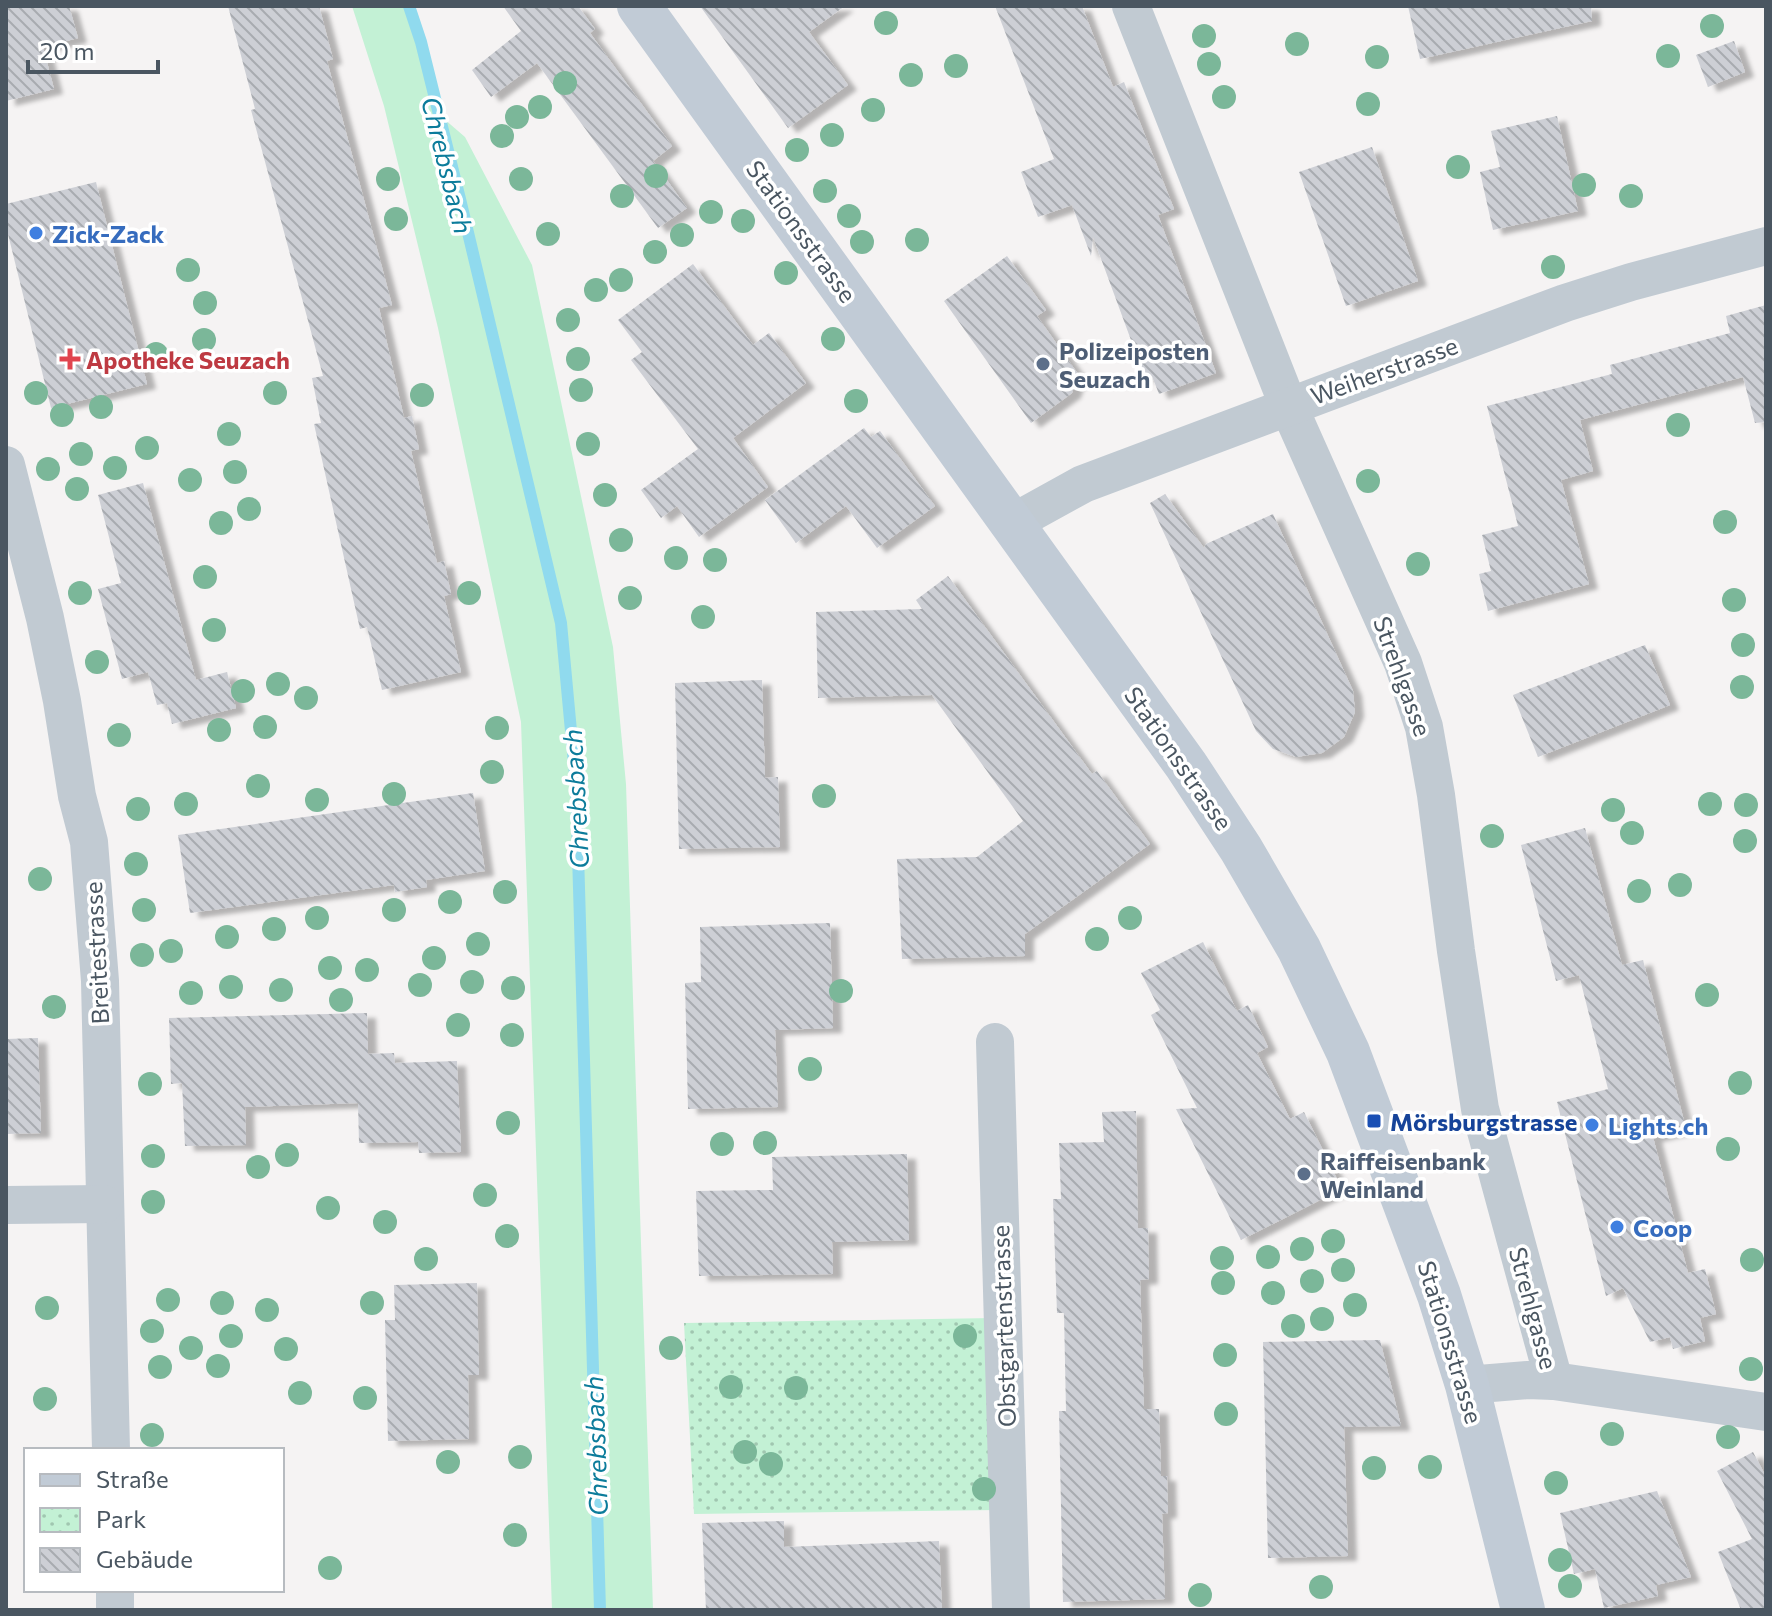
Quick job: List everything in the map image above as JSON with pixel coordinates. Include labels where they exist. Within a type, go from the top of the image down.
[{"type":"main road","name":"Stationsstrasse","points":[[639,6],[1186,765],[1241,849],[1299,949],[1348,1052],[1439,1295],[1467,1385],[1523,1610]]},
{"type":"street","name":"Strehlgasse","points":[[1131,6],[1288,405],[1403,663],[1424,727],[1480,1109],[1554,1381]]},
{"type":"street","name":"Weiherstrasse","points":[[1012,523],[1083,484],[1565,303],[1766,246]]},
{"type":"street","name":"Breitestrasse","points":[[9,488],[48,631],[77,796],[89,842],[100,981],[111,1448]]},
{"type":"street","name":"Obstgartenstrasse","points":[[995,1042],[1011,1610]]},
{"type":"street","points":[[6,1205],[104,1204]]},
{"type":"street","points":[[1467,1385],[1554,1381],[1766,1412]]},
{"type":"green space","points":[[352,6],[408,6],[436,112],[465,137],[532,265],[613,647],[626,784],[653,1610],[552,1610],[521,722],[438,328],[384,106]]},
{"type":"green space","points":[[994,1318],[999,1510],[694,1514],[684,1323]]},
{"type":"building","points":[[6,6],[69,6],[78,38],[43,47],[54,89],[6,101]]},
{"type":"building","points":[[228,6],[319,6],[333,59],[327,61],[392,305],[379,308],[404,418],[412,416],[419,449],[411,451],[437,563],[444,561],[451,594],[444,596],[461,672],[382,690],[367,627],[360,629],[314,424],[321,423],[312,378],[323,376],[251,110],[255,109]]},
{"type":"building","points":[[503,6],[578,6],[595,29],[590,33],[672,146],[653,161],[687,208],[658,228],[537,63],[491,97],[472,70],[521,31]]},
{"type":"building","points":[[700,6],[845,6],[809,32],[848,85],[788,128]]},
{"type":"building","points":[[995,6],[1082,6],[1113,87],[1124,82],[1174,209],[1158,215],[1216,373],[1159,394],[1152,376],[1145,378],[1093,237],[1091,256],[1072,205],[1038,217],[1021,172],[1054,159]]},
{"type":"building","points":[[1408,6],[1591,6],[1592,21],[1420,59]]},
{"type":"building","points":[[1734,41],[1745,72],[1708,87],[1696,55]]},
{"type":"building","points":[[1557,116],[1578,211],[1493,230],[1480,172],[1500,167],[1491,131]]},
{"type":"building","points":[[1372,147],[1418,281],[1346,306],[1299,172]]},
{"type":"building","points":[[96,182],[147,384],[51,408],[6,226],[6,204]]},
{"type":"building","points":[[1007,256],[1046,310],[1037,316],[1078,374],[1072,393],[1031,423],[944,301]]},
{"type":"building","points":[[693,264],[753,345],[769,333],[806,383],[733,438],[768,487],[699,537],[677,506],[661,518],[641,490],[698,449],[631,360],[642,352],[618,320]]},
{"type":"building","points":[[1766,305],[1766,422],[1755,423],[1743,377],[1580,420],[1593,471],[1561,480],[1589,584],[1488,611],[1479,574],[1491,571],[1482,535],[1518,526],[1487,406],[1612,374],[1610,365],[1730,333],[1726,316]]},
{"type":"building","points":[[864,428],[871,437],[880,431],[935,506],[877,548],[846,506],[796,543],[765,500]]},
{"type":"building","points":[[143,483],[196,680],[227,672],[236,708],[172,724],[167,703],[157,705],[148,672],[122,679],[98,589],[121,583],[98,495]]},
{"type":"building","points":[[1165,494],[1204,548],[1206,544],[1273,514],[1353,691],[1355,712],[1344,737],[1322,753],[1296,757],[1273,749],[1256,731],[1150,503]]},
{"type":"building","points":[[948,576],[1092,774],[1097,771],[1150,844],[1025,934],[1025,956],[902,959],[897,859],[977,857],[1023,821],[932,695],[818,698],[816,612],[922,609],[916,600]]},
{"type":"building","points":[[1645,645],[1670,705],[1538,757],[1513,695]]},
{"type":"building","points":[[762,680],[765,778],[778,777],[780,847],[679,849],[675,683]]},
{"type":"building","points":[[473,793],[485,871],[426,880],[427,887],[395,892],[394,885],[190,913],[178,835]]},
{"type":"building","points":[[1585,828],[1622,965],[1643,960],[1686,1129],[1653,1137],[1688,1273],[1705,1269],[1716,1314],[1700,1318],[1705,1341],[1673,1349],[1670,1337],[1650,1342],[1623,1288],[1606,1296],[1557,1102],[1608,1089],[1579,975],[1556,981],[1521,845]]},
{"type":"building","points":[[830,923],[833,1028],[775,1030],[778,1107],[688,1109],[685,983],[701,982],[700,927]]},
{"type":"building","points":[[1203,942],[1237,1011],[1248,1005],[1268,1047],[1257,1053],[1290,1119],[1304,1112],[1342,1189],[1241,1240],[1176,1109],[1197,1108],[1151,1015],[1160,1010],[1141,973]]},
{"type":"building","points":[[367,1013],[368,1054],[394,1053],[395,1063],[457,1061],[461,1152],[419,1153],[418,1142],[359,1143],[358,1103],[245,1107],[246,1145],[185,1146],[182,1083],[171,1084],[169,1018]]},
{"type":"building","points":[[38,1038],[41,1133],[6,1134],[6,1039]]},
{"type":"building","points":[[1136,1111],[1138,1228],[1148,1228],[1149,1279],[1140,1280],[1144,1409],[1159,1409],[1161,1476],[1167,1476],[1168,1513],[1162,1514],[1165,1599],[1063,1602],[1059,1411],[1066,1411],[1064,1313],[1057,1313],[1053,1199],[1061,1199],[1059,1143],[1104,1142],[1102,1112]]},
{"type":"building","points":[[907,1154],[909,1240],[832,1242],[833,1274],[699,1276],[696,1191],[773,1190],[772,1157]]},
{"type":"building","points":[[477,1283],[479,1375],[468,1375],[469,1439],[388,1441],[385,1320],[395,1320],[394,1285]]},
{"type":"building","points":[[1380,1340],[1401,1426],[1344,1427],[1348,1556],[1268,1558],[1263,1342]]},
{"type":"building","points":[[1753,1452],[1766,1477],[1766,1610],[1741,1610],[1718,1552],[1752,1539],[1717,1471]]},
{"type":"building","points":[[1657,1491],[1691,1577],[1656,1585],[1658,1596],[1604,1608],[1595,1569],[1574,1574],[1560,1513]]},
{"type":"building","points":[[784,1521],[784,1547],[939,1541],[942,1610],[706,1610],[702,1523]]},
{"type":"waterway","name":"Chrebsbach","points":[[409,6],[421,42],[460,199],[561,623],[576,785],[600,1610]]},
{"type":"place","name":"Zick-Zack","points":[[36,233]]},
{"type":"place","name":"Apotheke Seuzach","points":[[70,359]]},
{"type":"place","name":"Polizeiposten Seuzach","points":[[1043,364]]},
{"type":"place","name":"Mörsburgstrasse","points":[[1374,1121]]},
{"type":"place","name":"Lights.ch","points":[[1592,1125]]},
{"type":"place","name":"Raiffeisenbank Weinland","points":[[1304,1174]]},
{"type":"place","name":"Coop","points":[[1617,1227]]}]
